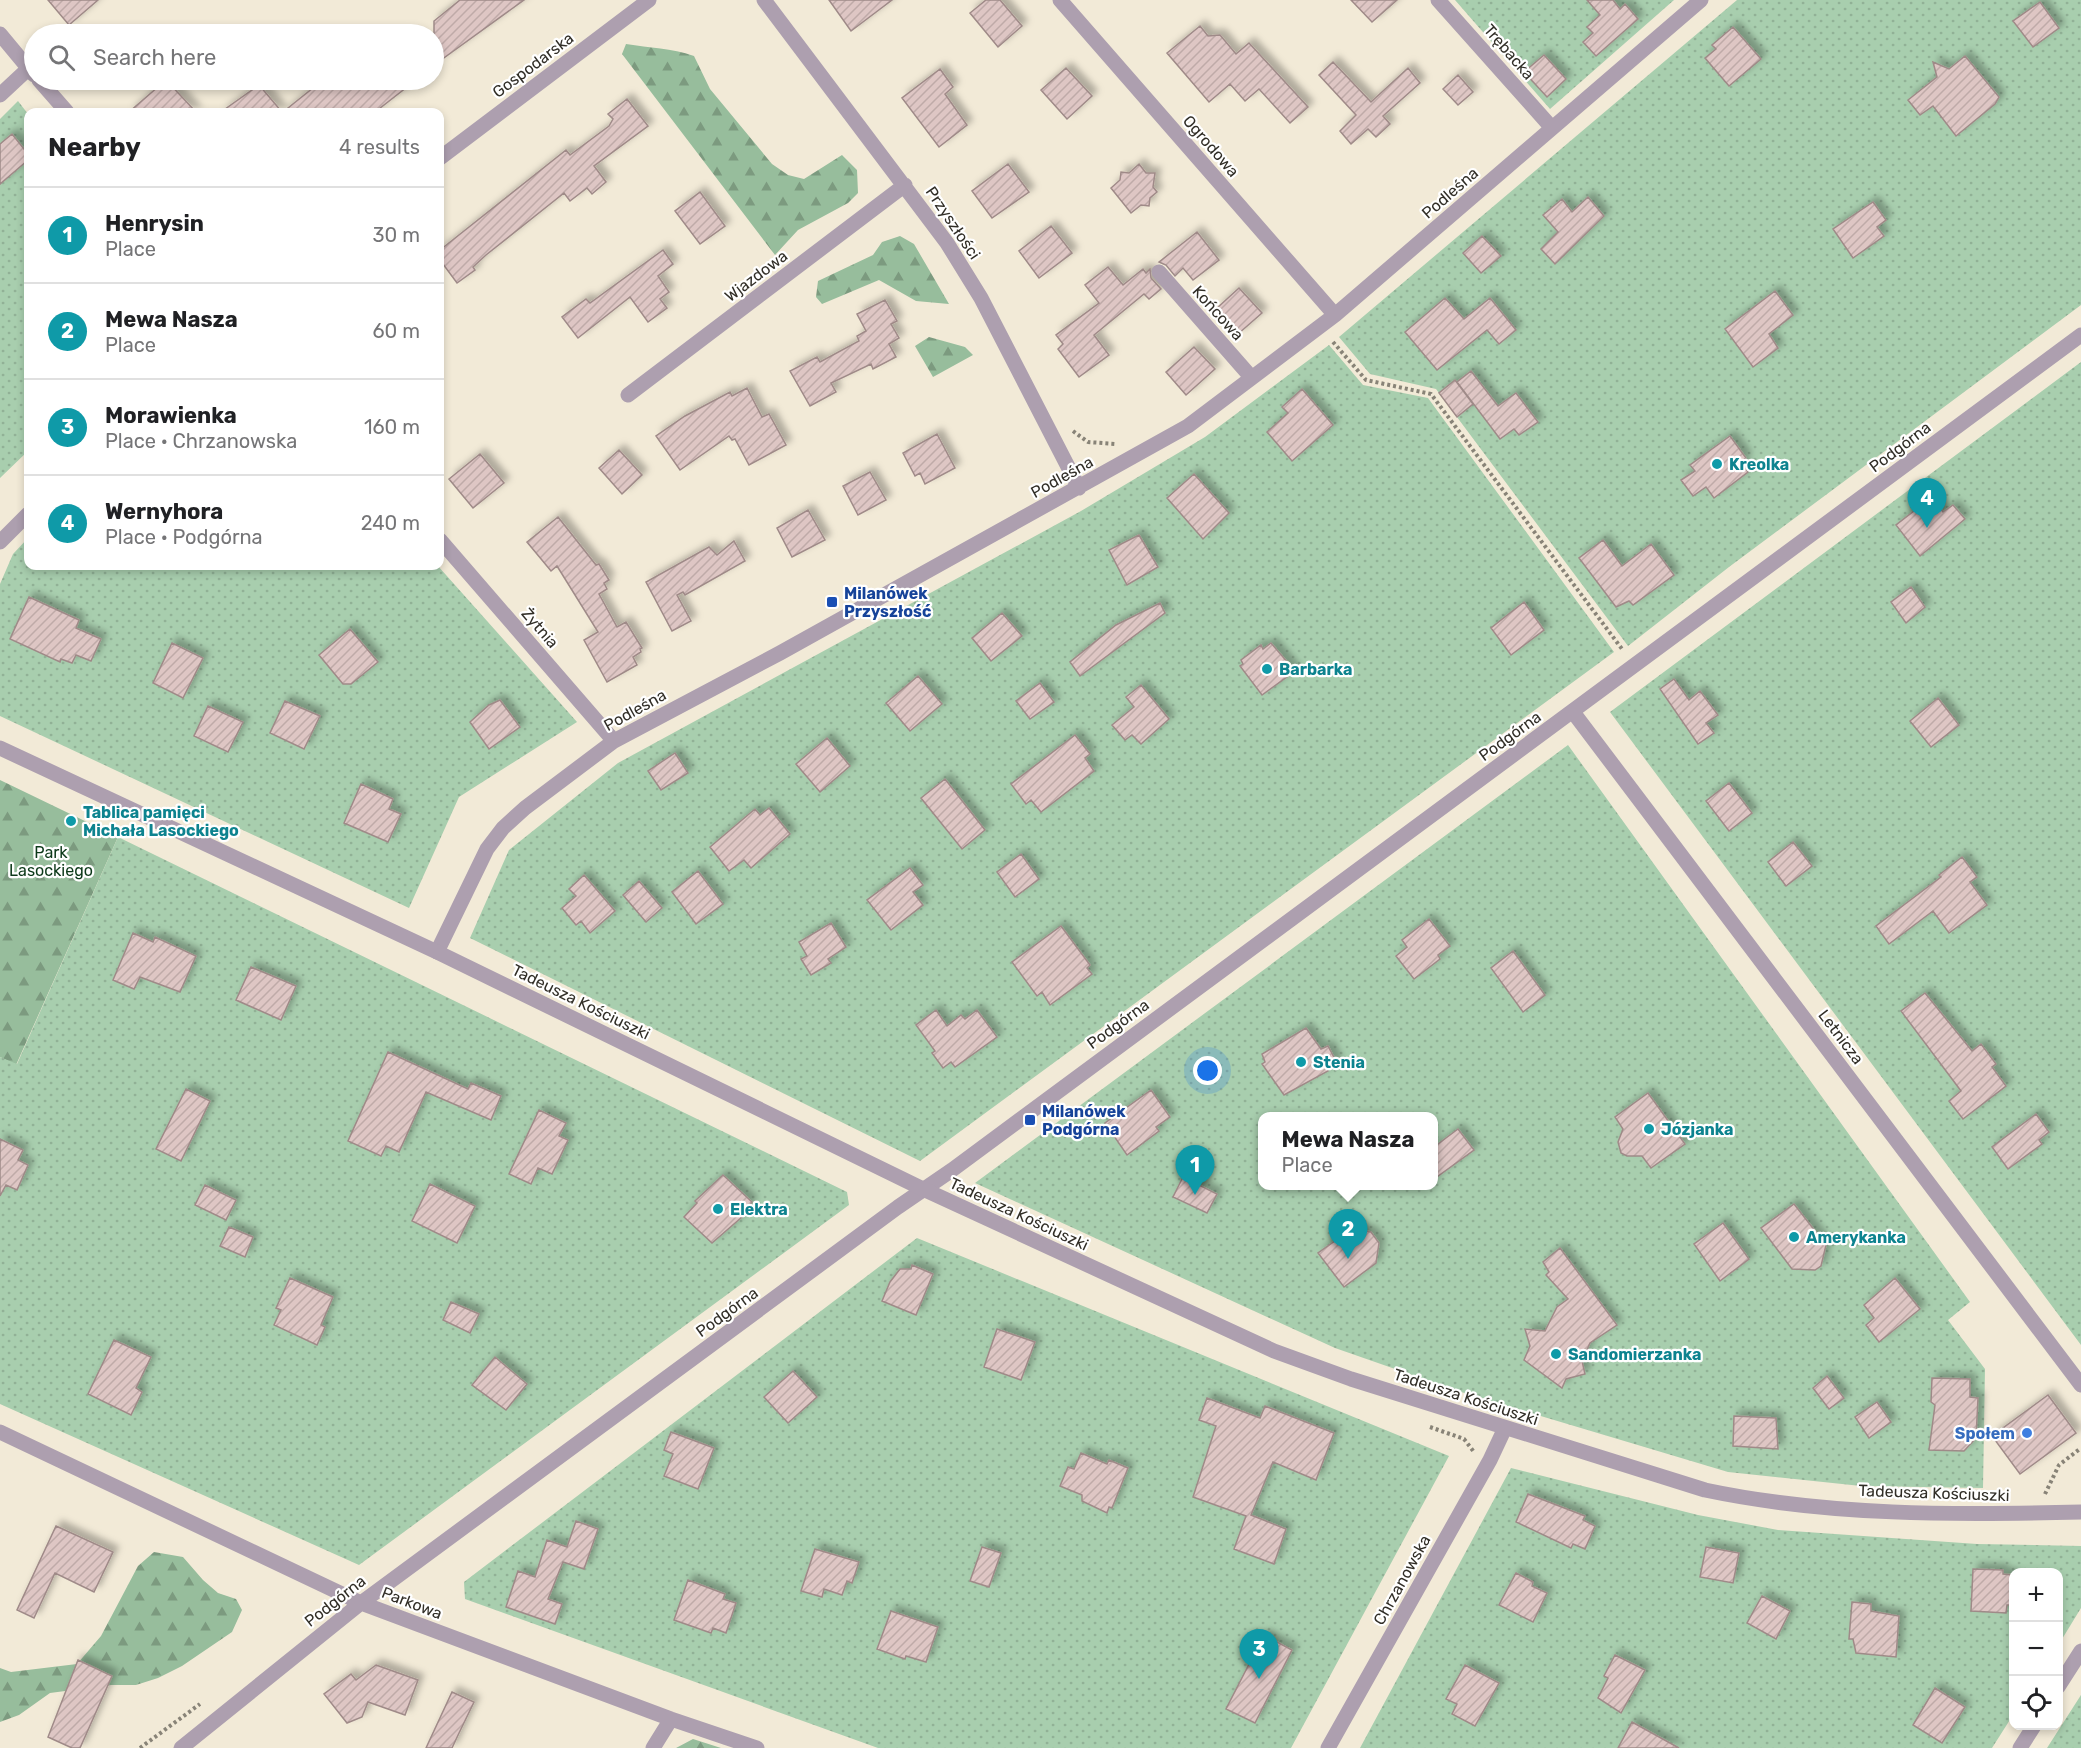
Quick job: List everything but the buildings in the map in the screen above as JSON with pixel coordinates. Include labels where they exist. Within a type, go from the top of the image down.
[{"type":"street","name":"Gospodarska","points":[[444,155],[649,0]]},
{"type":"street","name":"Przyszłości","points":[[764,0],[906,185],[947,243],[981,298],[1079,488]]},
{"type":"street","name":"Ogrodowa","points":[[1060,0],[1335,315]]},
{"type":"street","name":"Trębacka","points":[[1438,0],[1552,128]]},
{"type":"street","name":"Podleśna","points":[[437,952],[487,849],[503,828],[525,808],[614,741],[780,653],[1188,426],[1335,315],[1701,0]]},
{"type":"street","points":[[0,34],[24,62]]},
{"type":"street","points":[[0,95],[24,80]]},
{"type":"street","points":[[48,90],[64,108]]},
{"type":"street","name":"Wjazdowa","points":[[628,395],[906,185]]},
{"type":"street","name":"Końcowa","points":[[1159,272],[1251,377]]},
{"type":"street","name":"Podgórna","points":[[181,1748],[361,1603],[1573,712],[2081,334]]},
{"type":"street","points":[[0,542],[24,518]]},
{"type":"street","name":"Żytnia","points":[[444,545],[614,741]]},
{"type":"street","name":"Letnicza","points":[[1573,712],[2081,1385]]},
{"type":"street","name":"Tadeusza Kościuszki","points":[[0,748],[437,952],[923,1189],[1274,1351],[1351,1379],[1705,1490],[1760,1501],[1866,1510],[1986,1514],[2081,1512]]},
{"type":"street","name":"Chrzanowska","points":[[1328,1748],[1490,1460],[1505,1428]]},
{"type":"street","name":"Parkowa","points":[[0,1432],[361,1603],[670,1719],[757,1748]]},
{"type":"street","points":[[2063,1679],[2081,1651]]},
{"type":"street","points":[[653,1748],[670,1719]]},
{"type":"street","points":[[2020,1748],[2031,1730]]},
{"type":"path","points":[[1329,337],[1366,380],[1431,394],[1625,652]]},
{"type":"path","points":[[1072,429],[1088,442],[1116,444],[1124,441]]},
{"type":"path","points":[[1419,1423],[1464,1439],[1474,1452],[1469,1463]]},
{"type":"path","points":[[2045,1494],[2059,1465],[2081,1448]]},
{"type":"path","points":[[2034,1495],[2054,1495]]},
{"type":"green space","points":[[1455,0],[1674,0],[1550,109]]},
{"type":"green space","points":[[1737,0],[2081,0],[2081,305],[1729,567],[1628,646],[1436,389],[1370,374],[1339,337]]},
{"type":"green space","points":[[626,44],[694,56],[710,89],[772,164],[788,175],[804,179],[842,155],[857,170],[858,193],[848,203],[798,230],[775,255],[622,54]]},
{"type":"green space","points":[[18,101],[24,109],[24,455],[0,478],[0,119]]},
{"type":"green space","points":[[900,236],[914,244],[949,304],[916,301],[879,280],[822,304],[816,297],[818,281],[873,255],[882,242]]},
{"type":"green space","points":[[929,337],[965,347],[973,355],[933,377],[915,346]]},
{"type":"green space","points":[[1329,345],[1363,385],[1428,398],[1614,652],[920,1161],[470,938],[509,850],[618,763],[1081,511],[1205,437]]},
{"type":"green space","points":[[2081,362],[2081,1345],[1610,712]]},
{"type":"green space","points":[[24,542],[24,570],[442,570],[577,722],[459,797],[409,908],[0,716],[0,584],[13,554]]},
{"type":"green space","points":[[1568,745],[1970,1302],[1948,1320],[1985,1369],[1983,1488],[1861,1486],[1728,1472],[1461,1392],[1335,1348],[975,1183]]},
{"type":"green space","name":"Park Lasockiego","points":[[0,780],[118,837],[16,1065],[0,1057]]},
{"type":"green space","points":[[118,837],[847,1192],[849,1205],[359,1565],[0,1404],[0,1057],[17,1064]]},
{"type":"green space","points":[[917,1238],[1449,1456],[1291,1748],[878,1748],[465,1599],[464,1582]]},
{"type":"green space","points":[[1511,1468],[1698,1515],[1778,1530],[1977,1544],[2081,1546],[2081,1608],[2063,1637],[2063,1568],[2009,1568],[2009,1721],[1992,1748],[1360,1748]]},
{"type":"green space","points":[[154,1552],[183,1557],[218,1593],[236,1599],[242,1610],[232,1632],[182,1666],[158,1678],[136,1685],[111,1685],[50,1693],[19,1715],[0,1722],[0,1668],[11,1672],[77,1664],[101,1636],[138,1566]]},
{"type":"green space","points":[[2081,1695],[2081,1748],[2047,1748],[2059,1730],[2063,1730],[2063,1723]]},
{"type":"green space","points":[[693,1739],[721,1748],[676,1748]]},
{"type":"place","name":"Kreolka","points":[[1717,464]]},
{"type":"place","name":"Wernyhora","points":[[1927,528]]},
{"type":"place","name":"Milanówek Przyszłość","points":[[832,602]]},
{"type":"place","name":"Barbarka","points":[[1267,669]]},
{"type":"place","name":"Tablica pamięci Michała Lasockiego","points":[[71,821]]},
{"type":"place","name":"Stenia","points":[[1301,1062]]},
{"type":"place","name":"Milanówek Podgórna","points":[[1030,1120]]},
{"type":"place","name":"Józjanka","points":[[1649,1129]]},
{"type":"place","name":"Henrysin","points":[[1195,1195]]},
{"type":"place","name":"Elektra","points":[[718,1209]]},
{"type":"place","name":"Amerykanka","points":[[1794,1237]]},
{"type":"place","name":"Mewa Nasza","points":[[1348,1259]]},
{"type":"place","name":"Sandomierzanka","points":[[1556,1354]]},
{"type":"place","name":"Społem","points":[[2027,1433]]},
{"type":"place","name":"Morawienka","points":[[1259,1679]]}]
